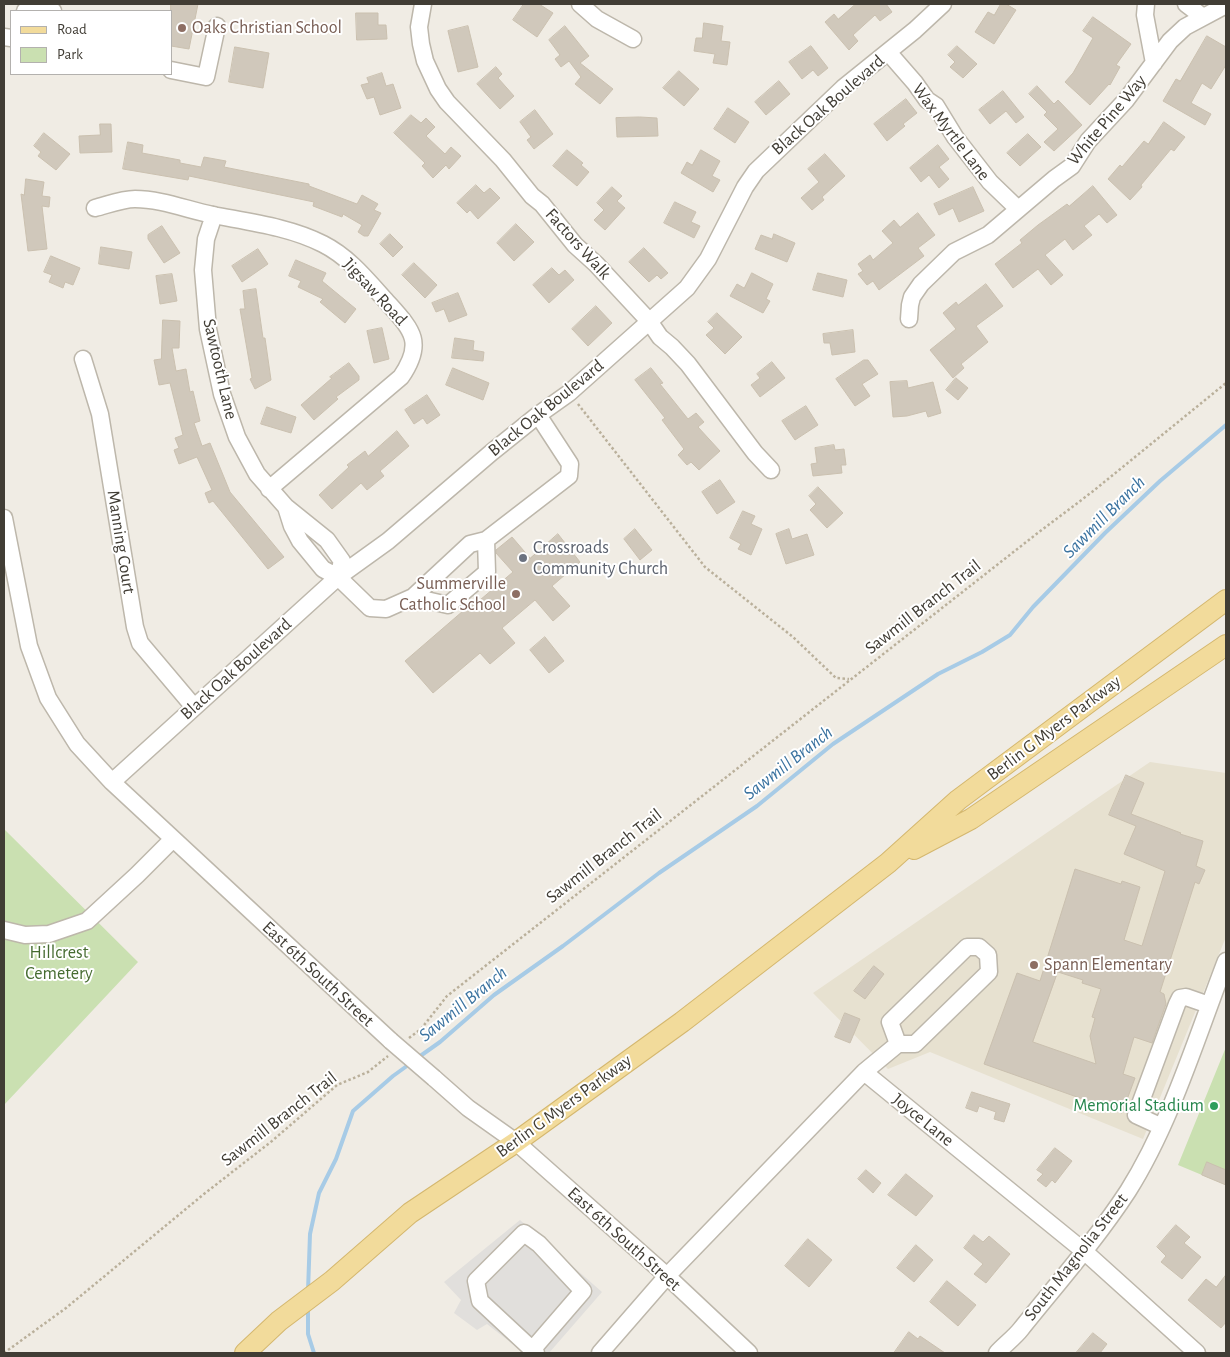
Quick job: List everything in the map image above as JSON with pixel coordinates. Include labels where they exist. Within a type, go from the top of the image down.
[{"type":"main road","name":"Berlin G Myers Parkway","points":[[245,1353],[279,1321],[332,1281],[410,1213],[516,1142],[682,1022],[888,863],[958,800],[1226,600]]},
{"type":"main road","name":"Berlin G Myers Parkway","points":[[888,863],[971,820],[1226,645]]},
{"type":"street","name":"Factors Walk","points":[[423,4],[419,27],[421,44],[425,61],[442,96],[504,160],[532,196],[542,204],[575,245],[596,264],[649,321],[660,338],[688,364],[755,453],[771,470]]},
{"type":"street","points":[[580,4],[597,19],[633,39]]},
{"type":"street","name":"Black Oak Boulevard","points":[[112,782],[338,577],[388,541],[492,452],[569,393],[687,288],[708,259],[745,187],[756,171],[843,88],[943,4]]},
{"type":"street","points":[[1146,4],[1145,15],[1154,63]]},
{"type":"street","points":[[1186,4],[1203,17]]},
{"type":"street","name":"White Pine Way","points":[[909,319],[912,297],[921,284],[954,252],[988,235],[1072,166],[1088,141],[1126,100],[1170,41],[1185,27],[1226,5]]},
{"type":"street","points":[[26,10],[30,6],[48,10]]},
{"type":"street","points":[[172,70],[206,77],[217,26]]},
{"type":"street","name":"Wax Myrtle Lane","points":[[888,52],[927,100],[936,106],[955,137],[990,182],[1018,209]]},
{"type":"street","name":"Jigsaw Road","points":[[94,208],[134,199],[152,201],[248,221],[297,234],[322,243],[348,260],[408,325],[414,339],[409,365],[401,377],[332,437],[269,488]]},
{"type":"street","name":"Sawtooth Lane","points":[[214,215],[206,239],[203,270],[208,329],[222,394],[237,437],[257,474],[286,507],[327,540],[342,561],[338,577]]},
{"type":"street","name":"Manning Court","points":[[83,359],[100,414],[135,627],[140,643],[194,708]]},
{"type":"street","points":[[338,577],[370,608],[386,609],[413,596],[470,544],[486,540],[569,476],[570,464],[538,415]]},
{"type":"street","name":"East 6th South Street","points":[[4,518],[29,646],[48,698],[77,744],[112,782],[396,1045],[468,1108],[516,1142],[667,1276],[750,1353]]},
{"type":"street","points":[[413,596],[448,605],[487,572],[486,540]]},
{"type":"street","points":[[4,930],[24,935],[49,934],[87,921],[173,839]]},
{"type":"street","points":[[600,1353],[667,1276],[864,1072],[898,1044],[916,1044],[989,972],[988,955],[979,947],[967,947],[890,1022],[898,1044]]},
{"type":"street","name":"South Magnolia Street","points":[[997,1353],[1005,1343],[1020,1331],[1085,1252],[1128,1191],[1162,1127],[1209,1005],[1222,982],[1226,961]]},
{"type":"street","points":[[1162,1127],[1136,1115],[1180,998],[1186,997],[1209,1005]]},
{"type":"street","name":"Joyce Lane","points":[[864,1072],[1085,1252],[1197,1353]]},
{"type":"street","points":[[524,1233],[539,1244],[583,1291],[534,1352],[480,1302],[476,1281],[524,1233]]},
{"type":"path","name":"Sawmill Branch Trail","points":[[4,1353],[66,1308],[338,1086],[368,1072],[396,1045],[420,1029],[447,996],[1023,544],[1092,492],[1226,383]]},
{"type":"path","points":[[569,393],[704,566],[793,637],[836,678],[851,679]]},
{"type":"shaded area","name":"Spann Elementary","points":[[1150,762],[1226,773],[1226,937],[1143,1139],[930,1052],[888,1069],[813,993]]},
{"type":"shaded area","points":[[520,1220],[602,1292],[549,1353],[524,1353],[487,1324],[477,1330],[454,1313],[461,1300],[444,1282]]},
{"type":"green space","name":"Hillcrest Cemetery","points":[[4,829],[138,962],[4,1105]]},
{"type":"green space","name":"Memorial Stadium","points":[[1226,1047],[1226,1185],[1178,1165]]},
{"type":"building","name":"Oaks Christian School","points":[[171,4],[198,4],[189,49],[172,46]]},
{"type":"building","points":[[524,4],[539,4],[553,13],[537,37],[513,20]]},
{"type":"building","points":[[856,4],[886,4],[892,12],[880,21],[875,15],[853,35],[858,41],[849,50],[825,22],[834,14],[838,19]]},
{"type":"building","points":[[1001,4],[1006,4],[1016,10],[994,44],[975,32],[988,12],[994,15]]},
{"type":"building","points":[[356,13],[378,13],[378,25],[386,25],[387,39],[357,40]]},
{"type":"building","points":[[1093,17],[1131,44],[1116,65],[1120,67],[1110,85],[1090,105],[1065,82],[1073,73],[1093,38],[1083,31]]},
{"type":"building","points":[[704,23],[723,26],[721,41],[730,42],[727,65],[713,63],[715,54],[694,51],[696,38],[702,38]]},
{"type":"building","points":[[468,26],[478,67],[458,72],[448,31]]},
{"type":"building","points":[[565,26],[589,56],[580,63],[613,89],[600,104],[575,84],[581,77],[569,61],[561,67],[555,59],[560,55],[549,40]]},
{"type":"building","points":[[1207,36],[1226,47],[1226,65],[1211,89],[1202,83],[1191,103],[1211,114],[1205,125],[1163,101],[1176,79],[1180,81]]},
{"type":"building","points":[[811,46],[828,68],[818,76],[813,70],[802,79],[789,62]]},
{"type":"building","points":[[957,46],[977,64],[963,78],[950,67],[955,62],[948,55]]},
{"type":"building","points":[[235,47],[269,53],[263,88],[229,82]]},
{"type":"building","points":[[496,67],[502,74],[498,78],[514,96],[500,109],[477,84]]},
{"type":"building","points":[[679,71],[699,89],[684,106],[663,88]]},
{"type":"building","points":[[382,73],[386,86],[393,84],[401,108],[380,115],[374,97],[367,99],[361,85],[369,83],[367,78]]},
{"type":"building","points":[[779,81],[790,94],[766,115],[755,102]]},
{"type":"building","points":[[1037,86],[1054,104],[1058,100],[1082,125],[1054,151],[1044,142],[1058,129],[1044,115],[1047,112],[1029,94]]},
{"type":"building","points":[[1003,91],[1024,117],[1016,123],[1006,111],[990,124],[979,110]]},
{"type":"building","points":[[906,99],[917,113],[903,124],[905,126],[887,141],[874,124]]},
{"type":"building","points":[[728,108],[749,122],[735,143],[714,129]]},
{"type":"building","points":[[535,110],[553,134],[534,149],[527,140],[531,137],[520,122]]},
{"type":"building","points":[[411,115],[421,123],[426,118],[435,127],[426,136],[445,154],[451,147],[461,156],[449,169],[446,165],[433,178],[422,166],[425,163],[394,133]]},
{"type":"building","points":[[616,118],[657,118],[658,136],[617,137]]},
{"type":"building","points":[[1164,122],[1185,137],[1174,151],[1171,149],[1130,200],[1108,179],[1120,165],[1122,167],[1144,141],[1148,144]]},
{"type":"building","points":[[100,124],[111,124],[112,152],[80,153],[79,136],[100,135]]},
{"type":"building","points":[[44,133],[70,154],[56,170],[38,156],[41,152],[34,146]]},
{"type":"building","points":[[1028,134],[1041,147],[1020,166],[1007,153]]},
{"type":"building","points":[[128,142],[143,145],[142,153],[180,160],[180,163],[201,167],[204,157],[226,161],[224,167],[309,184],[309,186],[357,204],[362,195],[378,204],[374,210],[381,213],[368,236],[364,236],[358,232],[362,225],[343,214],[342,217],[313,206],[314,202],[189,176],[188,180],[123,169]]},
{"type":"building","points":[[938,145],[949,159],[939,167],[949,179],[939,188],[929,175],[921,182],[910,168]]},
{"type":"building","points":[[567,150],[583,163],[581,165],[589,172],[577,186],[553,166]]},
{"type":"building","points":[[701,150],[720,161],[712,176],[720,180],[713,192],[681,173],[687,162],[692,165]]},
{"type":"building","points":[[825,154],[845,176],[822,197],[824,200],[812,210],[801,198],[819,182],[808,169]]},
{"type":"building","points":[[26,179],[44,182],[42,196],[50,197],[49,207],[42,206],[47,249],[28,251],[21,194],[24,195]]},
{"type":"building","points":[[476,185],[484,193],[490,188],[500,198],[478,219],[470,210],[467,213],[457,203]]},
{"type":"building","points":[[1093,186],[1117,215],[1107,223],[1099,214],[1084,226],[1092,235],[1073,250],[1065,239],[1045,255],[1063,275],[1051,285],[1038,269],[1013,288],[995,264],[1022,243],[1020,240],[1038,225],[1067,204],[1069,206]]},
{"type":"building","points":[[612,187],[622,196],[617,201],[625,208],[605,230],[594,220],[604,210],[597,203]]},
{"type":"building","points":[[973,187],[984,211],[959,222],[953,208],[939,215],[934,204]]},
{"type":"building","points":[[675,202],[696,212],[691,222],[700,226],[694,238],[664,223]]},
{"type":"building","points":[[918,213],[935,235],[918,248],[924,256],[879,290],[873,281],[867,285],[858,274],[863,271],[858,264],[870,255],[873,260],[893,243],[882,231],[894,220],[900,227]]},
{"type":"building","points":[[516,224],[534,242],[514,261],[497,243]]},
{"type":"building","points":[[162,226],[180,253],[164,263],[148,239],[148,235]]},
{"type":"building","points":[[390,234],[403,247],[393,257],[380,244]]},
{"type":"building","points":[[774,234],[795,243],[787,262],[755,249],[761,235],[772,239]]},
{"type":"building","points":[[101,247],[132,252],[129,269],[99,264]]},
{"type":"building","points":[[644,248],[668,273],[661,279],[657,275],[649,282],[629,262]]},
{"type":"building","points":[[258,249],[268,264],[242,282],[232,266]]},
{"type":"building","points":[[51,256],[80,268],[73,285],[65,282],[63,288],[49,282],[52,275],[44,272]]},
{"type":"building","points":[[296,260],[326,273],[322,281],[356,309],[345,323],[320,302],[323,299],[298,287],[301,281],[289,276]]},
{"type":"building","points":[[414,263],[437,285],[425,298],[402,275]]},
{"type":"building","points":[[552,268],[559,275],[565,270],[574,280],[549,303],[533,285]]},
{"type":"building","points":[[752,273],[773,284],[766,299],[770,301],[763,313],[730,296],[737,284],[744,288]]},
{"type":"building","points":[[818,273],[847,280],[843,297],[813,290]]},
{"type":"building","points":[[172,274],[177,301],[160,304],[156,276]]},
{"type":"building","points":[[986,284],[1003,306],[976,326],[988,342],[961,364],[964,368],[953,378],[930,350],[956,329],[943,313],[956,302],[958,305]]},
{"type":"building","points":[[256,289],[271,380],[255,389],[250,379],[252,378],[240,309],[245,309],[243,291]]},
{"type":"building","points":[[458,293],[467,315],[449,322],[444,309],[436,312],[432,303]]},
{"type":"building","points":[[596,306],[612,323],[588,346],[572,329]]},
{"type":"building","points":[[717,313],[742,337],[725,354],[706,335],[714,328],[708,322]]},
{"type":"building","points":[[163,320],[180,321],[179,348],[172,348],[176,371],[186,369],[190,392],[193,391],[200,421],[194,423],[202,446],[210,443],[230,492],[284,557],[268,569],[213,501],[209,503],[205,493],[212,490],[197,457],[179,464],[174,450],[179,448],[175,438],[183,435],[170,383],[159,385],[154,360],[161,359]]},
{"type":"building","points":[[382,328],[389,359],[374,363],[367,331]]},
{"type":"building","points":[[853,330],[855,352],[832,355],[830,343],[824,343],[823,334]]},
{"type":"building","points":[[455,338],[474,341],[473,350],[484,352],[483,361],[452,358]]},
{"type":"building","points":[[864,360],[868,360],[878,374],[862,384],[870,396],[855,406],[836,379]]},
{"type":"building","points":[[772,362],[785,378],[760,397],[751,385],[760,378],[757,374]]},
{"type":"building","points":[[349,363],[359,376],[359,380],[336,397],[338,399],[314,420],[301,405],[332,378],[330,377]]},
{"type":"building","points":[[453,368],[489,383],[483,400],[446,385]]},
{"type":"building","points":[[651,368],[663,383],[660,384],[688,419],[696,413],[704,422],[698,427],[720,451],[699,470],[691,462],[687,465],[678,455],[684,449],[662,420],[665,418],[635,380]]},
{"type":"building","points":[[956,378],[968,388],[958,400],[946,390]]},
{"type":"building","points":[[907,381],[908,388],[933,382],[941,413],[928,417],[926,411],[907,416],[893,417],[890,382]]},
{"type":"building","points":[[427,395],[440,415],[427,424],[423,418],[414,424],[405,410]]},
{"type":"building","points":[[806,406],[818,425],[795,440],[782,421]]},
{"type":"building","points":[[267,407],[296,417],[291,433],[261,424]]},
{"type":"building","points":[[397,431],[409,446],[380,471],[384,476],[367,490],[361,483],[332,509],[319,495],[349,467],[347,465],[365,451],[368,456]]},
{"type":"building","points":[[834,445],[835,450],[844,449],[846,465],[841,465],[842,473],[813,476],[811,464],[817,463],[815,448]]},
{"type":"building","points":[[720,480],[735,502],[717,514],[702,492]]},
{"type":"building","points":[[818,487],[843,513],[827,528],[810,510],[816,504],[809,496]]},
{"type":"building","points":[[743,511],[755,516],[751,524],[762,529],[751,555],[738,549],[741,544],[730,538]]},
{"type":"building","points":[[635,529],[652,550],[640,560],[624,539]]},
{"type":"building","points":[[789,529],[792,539],[807,534],[814,555],[786,564],[776,534]]},
{"type":"building","points":[[558,534],[580,562],[552,586],[570,606],[553,621],[535,600],[502,628],[515,643],[490,664],[480,653],[433,693],[405,661],[478,598],[480,600],[513,572],[496,553],[496,550],[512,537],[530,558]]},
{"type":"building","points":[[545,637],[564,661],[549,673],[530,650]]},
{"type":"building","points":[[1126,775],[1144,783],[1131,814],[1180,834],[1203,841],[1196,866],[1205,870],[1199,884],[1195,882],[1160,992],[1164,994],[1166,1004],[1152,1043],[1134,1037],[1123,1074],[1135,1078],[1122,1113],[984,1064],[1017,973],[1040,981],[1075,869],[1121,884],[1122,881],[1140,887],[1124,940],[1142,946],[1165,871],[1124,854],[1136,826],[1109,815]],"holes":[[[1058,972],[1083,980],[1082,983],[1101,989],[1092,1017],[1095,1018],[1090,1036],[1096,1064],[1033,1042]]]},
{"type":"building","points":[[874,966],[884,974],[865,999],[854,991]]},
{"type":"building","points":[[845,1013],[860,1019],[850,1043],[835,1037]]},
{"type":"building","points":[[972,1092],[1010,1104],[1004,1122],[994,1119],[996,1112],[979,1106],[977,1112],[966,1108]]},
{"type":"building","points":[[1055,1148],[1072,1161],[1055,1183],[1052,1180],[1046,1187],[1037,1180],[1043,1174],[1037,1170]]},
{"type":"building","points":[[1207,1162],[1226,1170],[1226,1185],[1202,1175]]},
{"type":"building","points":[[866,1170],[881,1183],[873,1193],[858,1179]]},
{"type":"building","points":[[906,1174],[933,1196],[916,1216],[888,1195]]},
{"type":"building","points":[[1176,1225],[1190,1237],[1184,1243],[1201,1257],[1182,1279],[1161,1262],[1166,1256],[1157,1247]]},
{"type":"building","points":[[974,1235],[983,1242],[989,1236],[1010,1254],[986,1283],[974,1274],[983,1264],[964,1248]]},
{"type":"building","points":[[808,1239],[832,1260],[809,1287],[785,1266]]},
{"type":"building","points":[[916,1245],[933,1260],[914,1282],[897,1268]]},
{"type":"building","points":[[1226,1275],[1226,1322],[1221,1328],[1188,1300],[1206,1279],[1216,1287]]},
{"type":"building","points":[[947,1281],[976,1305],[958,1326],[930,1302]]},
{"type":"building","points":[[909,1332],[918,1339],[920,1336],[945,1353],[894,1353]]},
{"type":"building","points":[[1093,1333],[1107,1344],[1100,1353],[1076,1353]]},
{"type":"waterway","name":"Sawmill Branch","points":[[416,1059],[440,1042],[494,995],[563,946],[659,873],[757,806],[833,744],[938,674],[982,652],[1010,635],[1033,607],[1105,533],[1160,481],[1226,425]]},
{"type":"waterway","points":[[308,1291],[310,1234],[319,1193],[336,1159],[353,1111],[411,1063]]},
{"type":"waterway","points":[[308,1308],[308,1334],[314,1353]]},
{"type":"place","name":"Oaks Christian School","points":[[182,28]]},
{"type":"place","name":"Crossroads Community Church","points":[[523,558]]},
{"type":"place","name":"Summerville Catholic School","points":[[516,594]]},
{"type":"place","name":"Spann Elementary","points":[[1034,965]]},
{"type":"place","name":"Memorial Stadium","points":[[1214,1106]]}]
